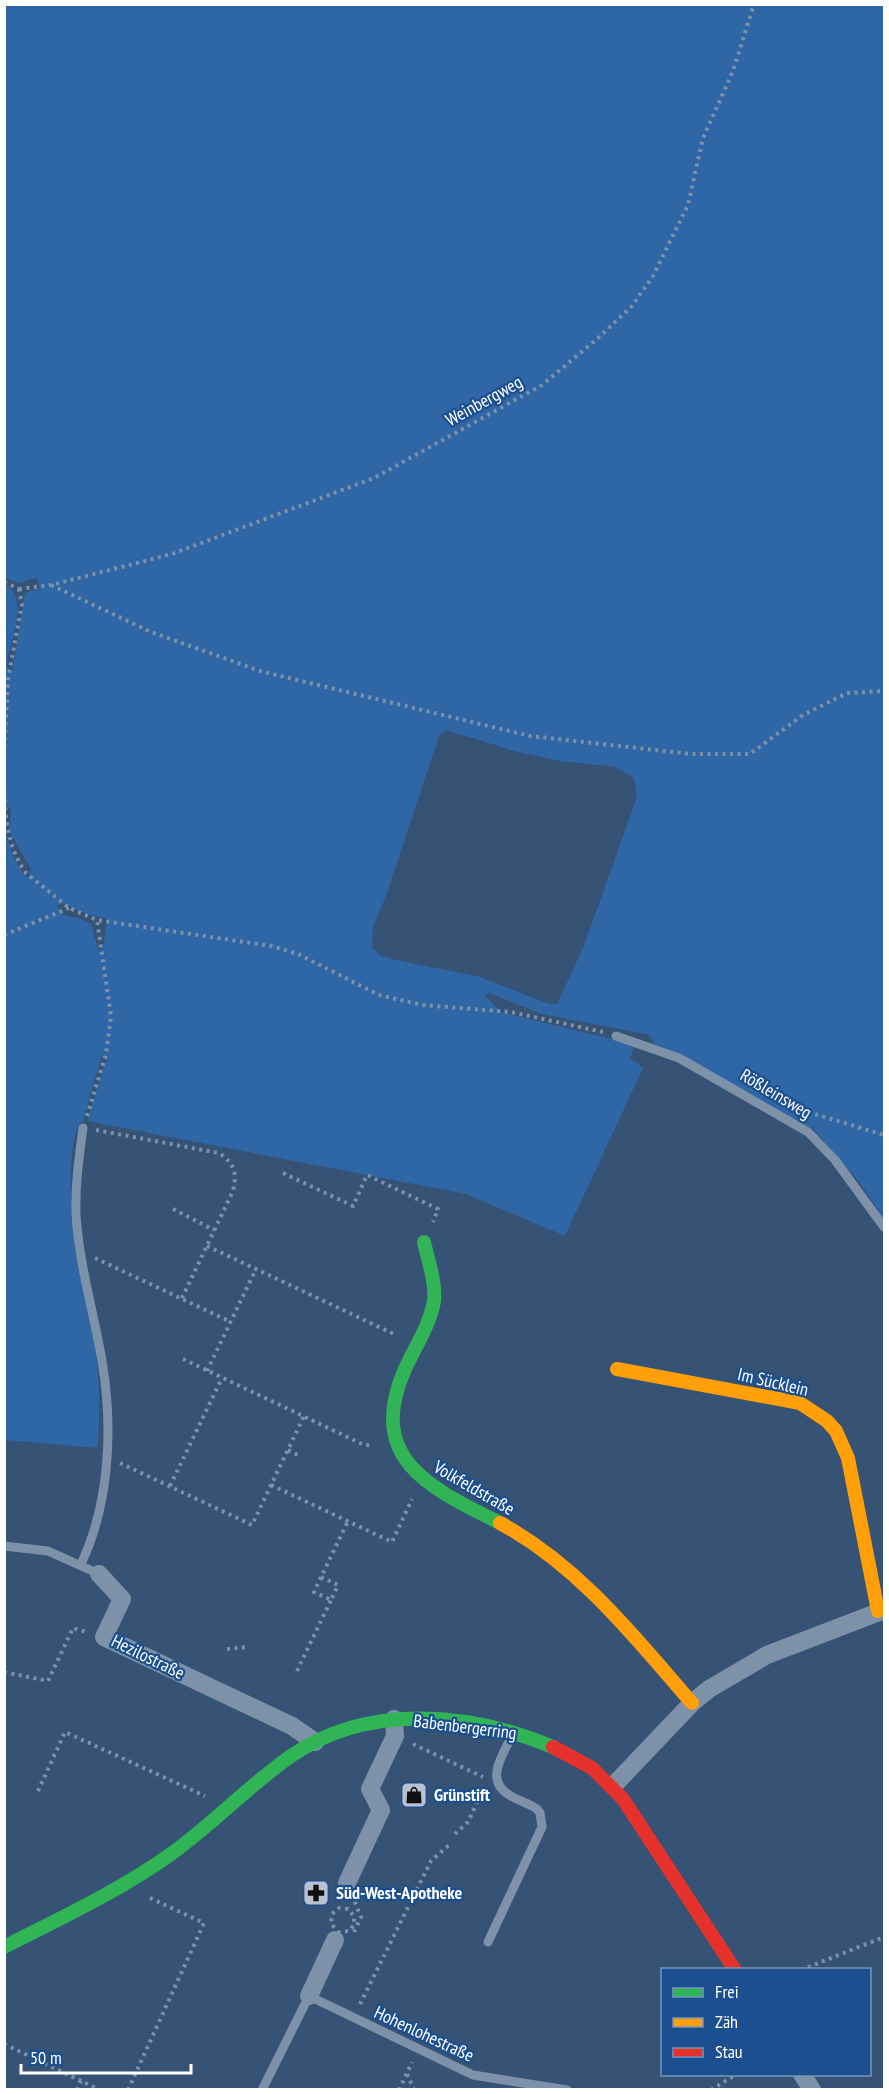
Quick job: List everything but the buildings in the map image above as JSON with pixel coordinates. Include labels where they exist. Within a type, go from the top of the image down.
[{"type":"street","name":"Volkfeldstraße","points":[[424,1242],[434,1302],[397,1385],[392,1411],[397,1446],[410,1468],[422,1479],[446,1496],[502,1524],[552,1557],[615,1614],[692,1703]]},
{"type":"street","name":"Im Sücklein","points":[[617,1370],[800,1403],[827,1421],[837,1431],[848,1458],[881,1611]]},
{"type":"street","name":"Hezilostraße","points":[[99,1574],[122,1599],[104,1637],[292,1726],[315,1742]]},
{"type":"street","points":[[613,1786],[692,1703],[709,1689],[767,1655],[881,1611]]},
{"type":"street","name":"Babenbergerring","points":[[4,1947],[130,1881],[170,1855],[280,1763],[315,1742],[360,1724],[395,1728],[480,1725],[514,1732],[566,1754],[591,1768],[613,1786],[632,1811],[734,1968]]},
{"type":"street","points":[[347,1883],[381,1810],[370,1789],[395,1728]]},
{"type":"street","points":[[309,1996],[335,1935]]},
{"type":"street","points":[[803,2076],[812,2090]]},
{"type":"lane","name":"Rößleinsweg","points":[[616,1035],[679,1058],[788,1118],[813,1136],[829,1153],[885,1227]]},
{"type":"lane","points":[[81,1564],[94,1536],[102,1498],[106,1456],[103,1368],[81,1251],[76,1182],[83,1128]]},
{"type":"lane","name":"Hezilostraße","points":[[4,1546],[48,1551],[99,1574]]},
{"type":"lane","points":[[488,1942],[542,1827],[537,1809],[503,1791],[496,1780],[496,1768],[514,1732]]},
{"type":"lane","points":[[262,2090],[309,1996]]},
{"type":"lane","name":"Hohenlohestraße","points":[[309,1996],[473,2075],[567,2090]]},
{"type":"path","name":"Weinbergweg","points":[[19,589],[51,585],[172,554],[374,478],[542,385],[632,306],[653,276],[688,206],[703,138],[733,71],[754,4]]},
{"type":"path","points":[[4,582],[19,589],[22,604],[8,679],[4,755]]},
{"type":"path","points":[[51,585],[151,632],[260,671],[530,736],[691,754],[750,754],[803,715],[847,693],[885,691]]},
{"type":"path","points":[[4,785],[7,831],[20,865],[26,873],[69,909],[97,920],[271,946],[298,954],[379,995],[406,1002],[511,1012],[616,1035]]},
{"type":"path","points":[[4,935],[69,909]]},
{"type":"path","points":[[97,920],[111,1016],[106,1054],[83,1128],[219,1153],[231,1161],[236,1175],[233,1191],[182,1298]]},
{"type":"path","points":[[788,1118],[797,1112],[808,1112],[885,1135]]},
{"type":"path","points":[[283,1173],[353,1206],[367,1175],[438,1209]]},
{"type":"path","points":[[173,1209],[214,1230]]},
{"type":"path","points":[[207,1246],[415,1344]]},
{"type":"path","points":[[81,1251],[231,1322]]},
{"type":"path","points":[[207,1371],[256,1269]]},
{"type":"path","points":[[183,1359],[364,1445],[397,1446]]},
{"type":"path","points":[[170,1486],[222,1378]]},
{"type":"path","points":[[106,1456],[252,1525],[304,1416]]},
{"type":"path","points":[[288,1450],[298,1455]]},
{"type":"path","points":[[271,1485],[392,1542],[422,1479]]},
{"type":"path","points":[[331,1600],[314,1592],[348,1521]]},
{"type":"path","points":[[297,1671],[338,1584],[321,1576]]},
{"type":"path","points":[[4,1672],[48,1680],[73,1628],[104,1637]]},
{"type":"path","points":[[227,1649],[247,1647]]},
{"type":"path","points":[[395,1728],[487,1779],[468,1822],[455,1834]]},
{"type":"path","points":[[38,1791],[65,1732],[228,1807]]},
{"type":"path","points":[[353,2019],[431,1861],[450,1844]]},
{"type":"path","points":[[128,2090],[204,1923],[137,1892],[130,1881]]},
{"type":"path","points":[[335,1935],[351,1938],[361,1917],[347,1883]]},
{"type":"path","points":[[339,1908],[348,1909],[354,1916],[354,1925],[349,1931],[335,1935],[331,1923],[332,1914],[339,1908]]},
{"type":"path","points":[[806,1968],[885,1937]]},
{"type":"path","points":[[4,2044],[100,2090]]},
{"type":"path","points":[[399,2090],[418,2050]]},
{"type":"path","points":[[407,2073],[414,2090]]},
{"type":"path","points":[[711,2090],[734,2076]]},
{"type":"path","points":[[77,2090],[81,2081]]},
{"type":"shaded area","points":[[5,5],[884,5],[884,1219],[860,1183],[813,1129],[664,1047],[655,1046],[650,1035],[542,1014],[489,993],[485,996],[501,1012],[632,1044],[634,1048],[630,1058],[643,1068],[565,1236],[466,1194],[87,1121],[107,1057],[102,1054],[83,1121],[74,1138],[71,1183],[72,1220],[89,1305],[97,1362],[99,1419],[97,1448],[5,1440],[5,810],[7,838],[16,863],[27,878],[31,869],[9,831],[11,811],[9,807],[5,808],[5,584],[12,590],[17,608],[15,630],[7,660],[7,666],[12,672],[25,593],[40,588],[37,578],[18,583],[5,578]],"holes":[[[446,730],[518,752],[561,761],[615,767],[634,778],[637,797],[583,948],[557,1004],[549,1004],[477,976],[381,956],[372,948],[373,927],[386,896],[439,736]],[[64,904],[90,915],[106,918],[104,945],[99,952],[91,924],[79,918],[64,915],[56,905]]]},
{"type":"traffic: fast","points":[[424,1242],[433,1279],[434,1301],[422,1336],[405,1369],[395,1400],[393,1426],[399,1448],[411,1467],[450,1497],[500,1523]]},
{"type":"traffic: fast","points":[[4,1947],[131,1880],[171,1854],[291,1756],[321,1739],[353,1727],[420,1718],[454,1720],[488,1726],[553,1747]]},
{"type":"traffic: slow","points":[[617,1369],[800,1403],[827,1421],[836,1431],[848,1458],[878,1611]]},
{"type":"traffic: slow","points":[[500,1523],[529,1540],[580,1581],[627,1628],[692,1703]]},
{"type":"traffic: jam","points":[[553,1747],[592,1768],[623,1799],[734,1968]]},
{"type":"place","name":"Grünstift","points":[[414,1795]]},
{"type":"place","name":"Süd-West-Apotheke","points":[[316,1893]]}]
